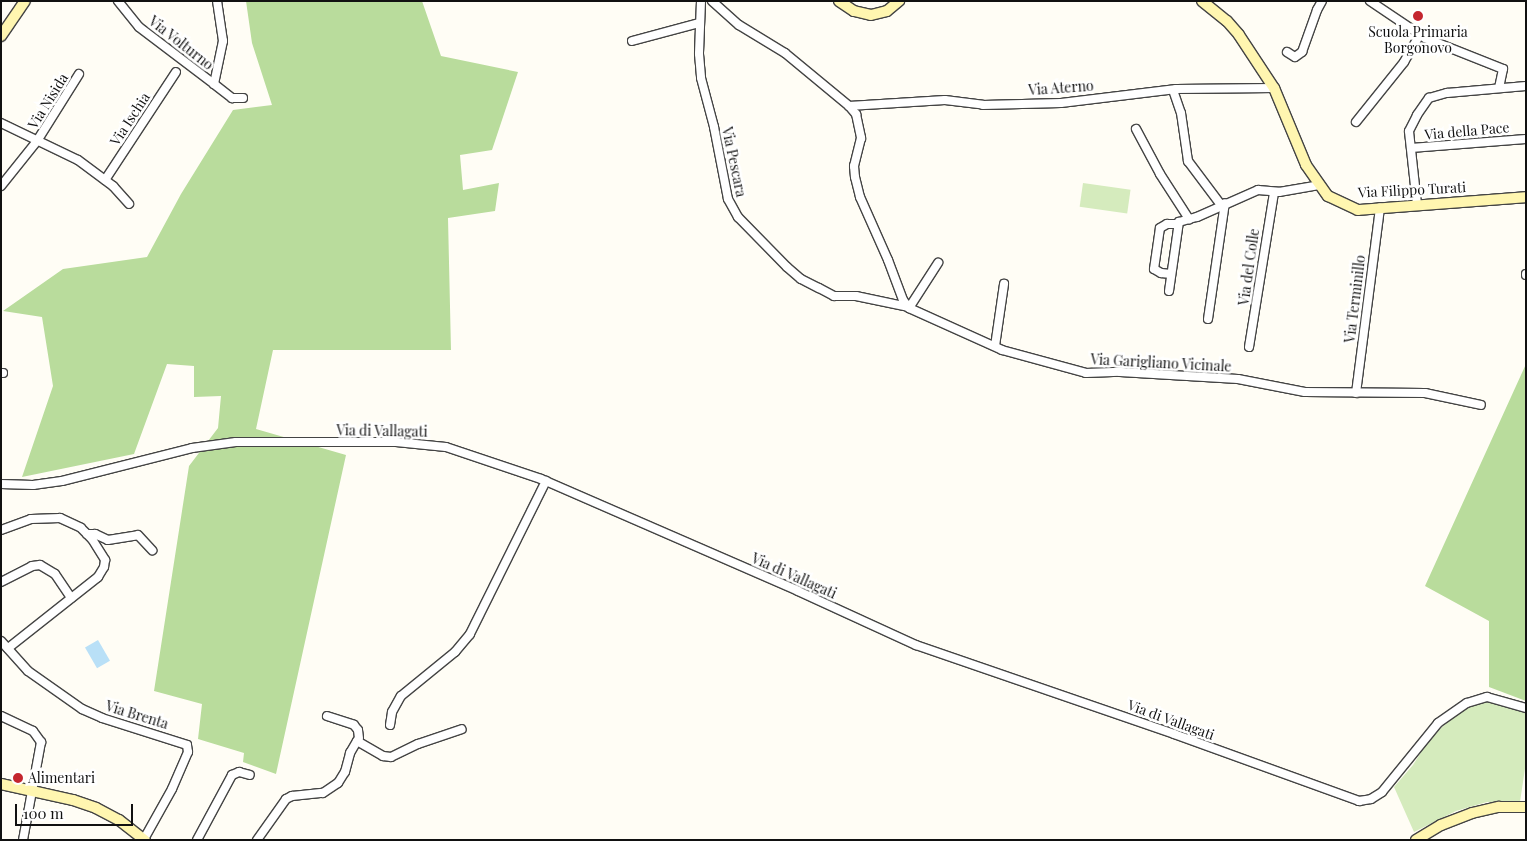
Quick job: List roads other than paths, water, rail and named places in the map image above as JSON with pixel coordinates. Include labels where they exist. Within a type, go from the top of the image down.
[{"type":"main road","points":[[1,36],[25,1]]},
{"type":"main road","points":[[839,1],[851,10],[871,15],[886,11],[899,1]]},
{"type":"main road","name":"Via Filippo Turati","points":[[1202,1],[1233,29],[1274,88],[1306,165],[1328,196],[1358,210],[1525,197]]},
{"type":"main road","points":[[1,784],[73,800],[96,808],[119,820],[144,839]]},
{"type":"main road","points":[[1416,840],[1441,825],[1472,812],[1499,807],[1526,807]]},
{"type":"street","name":"Via Volturno","points":[[118,1],[139,27],[214,84],[223,42],[217,1]]},
{"type":"street","name":"Via Pescara","points":[[701,1],[699,60],[703,87],[714,127],[728,199],[738,218],[801,279],[834,296],[856,296],[908,308]]},
{"type":"street","points":[[712,1],[740,25],[785,53],[849,106],[856,114],[861,138],[854,166],[860,197],[888,260],[902,300],[908,308],[938,263]]},
{"type":"street","points":[[1287,52],[1295,57],[1302,52],[1322,1]]},
{"type":"street","points":[[1370,1],[1420,34],[1503,69],[1499,88]]},
{"type":"street","points":[[632,41],[699,23]]},
{"type":"street","points":[[1356,122],[1404,62],[1420,34]]},
{"type":"street","name":"Via Ischia","points":[[105,180],[176,72]]},
{"type":"street","name":"Via Nisida","points":[[1,186],[37,141],[79,74]]},
{"type":"street","points":[[214,84],[232,98],[243,98]]},
{"type":"street","points":[[1417,204],[1409,131],[1429,98],[1447,93],[1526,86]]},
{"type":"street","name":"Via Aterno","points":[[849,106],[945,100],[983,105],[1061,103],[1173,90],[1274,88]]},
{"type":"street","points":[[1173,90],[1181,113],[1188,161],[1223,204],[1208,319]]},
{"type":"street","points":[[3,125],[75,158],[105,180],[129,204]]},
{"type":"street","points":[[1136,129],[1160,174],[1190,219]]},
{"type":"street","name":"Via della Pace","points":[[1411,148],[1526,139]]},
{"type":"street","points":[[1171,274],[1161,273],[1154,269],[1160,228],[1167,224],[1178,224],[1258,190],[1274,192],[1320,185]]},
{"type":"street","points":[[1525,197],[1526,188]]},
{"type":"street","name":"Via del Colle","points":[[1249,346],[1274,192]]},
{"type":"street","name":"Via Terminillo","points":[[1356,393],[1380,208]]},
{"type":"street","points":[[1169,291],[1178,224]]},
{"type":"street","points":[[994,346],[1004,284]]},
{"type":"street","name":"Via Garigliano Vicinale","points":[[908,308],[994,346],[1086,373],[1120,372],[1238,379],[1305,392],[1425,393],[1481,405]]},
{"type":"street","name":"Via di Vallagati","points":[[1,484],[33,485],[62,482],[192,448],[221,443],[263,441],[428,443],[461,451],[546,481],[798,591],[916,645],[1174,734],[1357,801],[1365,801],[1382,792],[1431,731],[1467,703],[1487,697],[1526,708]]},
{"type":"street","points":[[390,726],[392,712],[400,696],[455,652],[470,634],[546,481]]},
{"type":"street","points":[[1,530],[30,519],[52,517],[69,521],[87,534],[103,554],[104,567],[98,577],[60,609],[8,648]]},
{"type":"street","points":[[87,534],[95,534],[108,540],[138,535],[152,550]]},
{"type":"street","points":[[1,582],[32,566],[40,564],[54,574],[71,598]]},
{"type":"street","name":"Via Brenta","points":[[1,641],[33,674],[90,713],[186,745],[188,752],[175,783],[144,839]]},
{"type":"street","points":[[1,716],[31,729],[39,737],[40,744],[23,840]]},
{"type":"street","points":[[327,716],[354,725],[358,730],[358,740]]},
{"type":"street","points":[[257,840],[286,799],[292,796],[323,793],[336,785],[345,772],[350,753],[364,728]]},
{"type":"street","points":[[358,740],[384,756],[391,757],[414,745],[462,729]]},
{"type":"street","points":[[196,840],[232,775],[238,772],[250,775]]},
{"type":"water","points":[[98,640],[110,661],[97,668],[85,648]]},
{"type":"place","name":"Scuola Primaria Borgonovo","points":[[1418,16]]},
{"type":"place","name":"Alimentari","points":[[18,778]]}]
